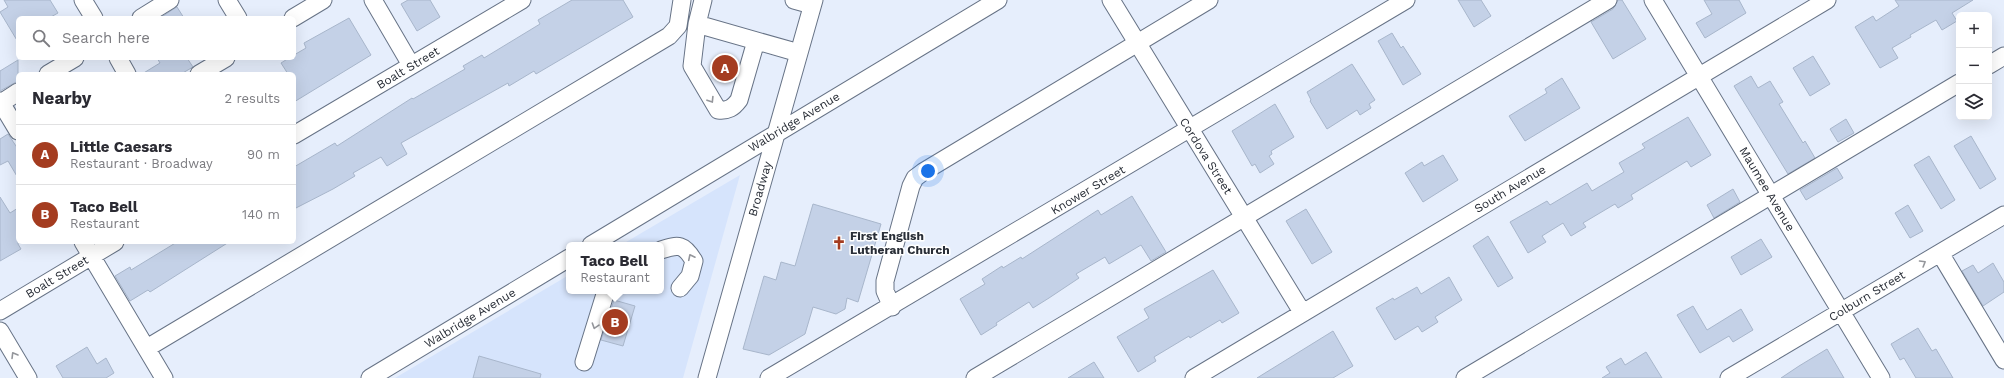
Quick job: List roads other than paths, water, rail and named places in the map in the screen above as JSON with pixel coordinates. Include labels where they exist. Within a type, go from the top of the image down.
[{"type":"street","points":[[83,0],[93,16]]},
{"type":"street","points":[[144,16],[170,0]]},
{"type":"street","points":[[227,0],[237,16]]},
{"type":"street","points":[[296,16],[323,0]]},
{"type":"street","points":[[373,0],[412,65]]},
{"type":"street","name":"Boalt Street","points":[[296,134],[522,0]]},
{"type":"street","points":[[147,348],[669,36],[678,26],[682,0]]},
{"type":"street","points":[[703,0],[697,24],[692,66],[713,104],[718,110],[725,111],[732,108],[739,100],[756,41]]},
{"type":"street","points":[[794,0],[813,2]]},
{"type":"street","name":"Walbridge Avenue","points":[[596,242],[998,0]]},
{"type":"street","name":"Cordova Street","points":[[1110,0],[1302,312]]},
{"type":"street","points":[[892,307],[884,291],[885,281],[911,186],[915,178],[1209,0]]},
{"type":"street","name":"Knower Street","points":[[769,378],[892,307],[1406,0]]},
{"type":"street","points":[[975,378],[1608,0]]},
{"type":"street","name":"Maumee Avenue","points":[[1653,0],[1881,378]]},
{"type":"street","name":"South Avenue","points":[[1194,378],[1302,312],[1827,0]]},
{"type":"street","name":"Broadway","points":[[707,378],[813,2]]},
{"type":"street","points":[[697,24],[799,53]]},
{"type":"street","points":[[1992,63],[2004,56]]},
{"type":"street","points":[[51,72],[72,60]]},
{"type":"street","points":[[119,60],[126,72]]},
{"type":"street","points":[[202,72],[223,60]]},
{"type":"street","points":[[1465,378],[1957,84]]},
{"type":"street","points":[[16,93],[1,102],[16,128]]},
{"type":"street","name":"Colburn Street","points":[[1729,378],[2004,215]]},
{"type":"street","name":"Boalt Street","points":[[0,311],[87,249],[107,244]]},
{"type":"street","points":[[664,249],[676,245],[687,249],[694,261],[690,276],[680,288]]},
{"type":"street","points":[[87,249],[164,378]]},
{"type":"street","points":[[1940,253],[2004,360]]},
{"type":"street","name":"Walbridge Avenue","points":[[370,378],[388,373],[566,260]]},
{"type":"street","points":[[584,362],[605,294]]},
{"type":"street","points":[[0,332],[28,378]]},
{"type":"place","name":"Little Caesars","points":[[725,68]]},
{"type":"place","name":"First English Lutheran Church","points":[[839,243]]},
{"type":"place","name":"Taco Bell","points":[[615,322]]}]
